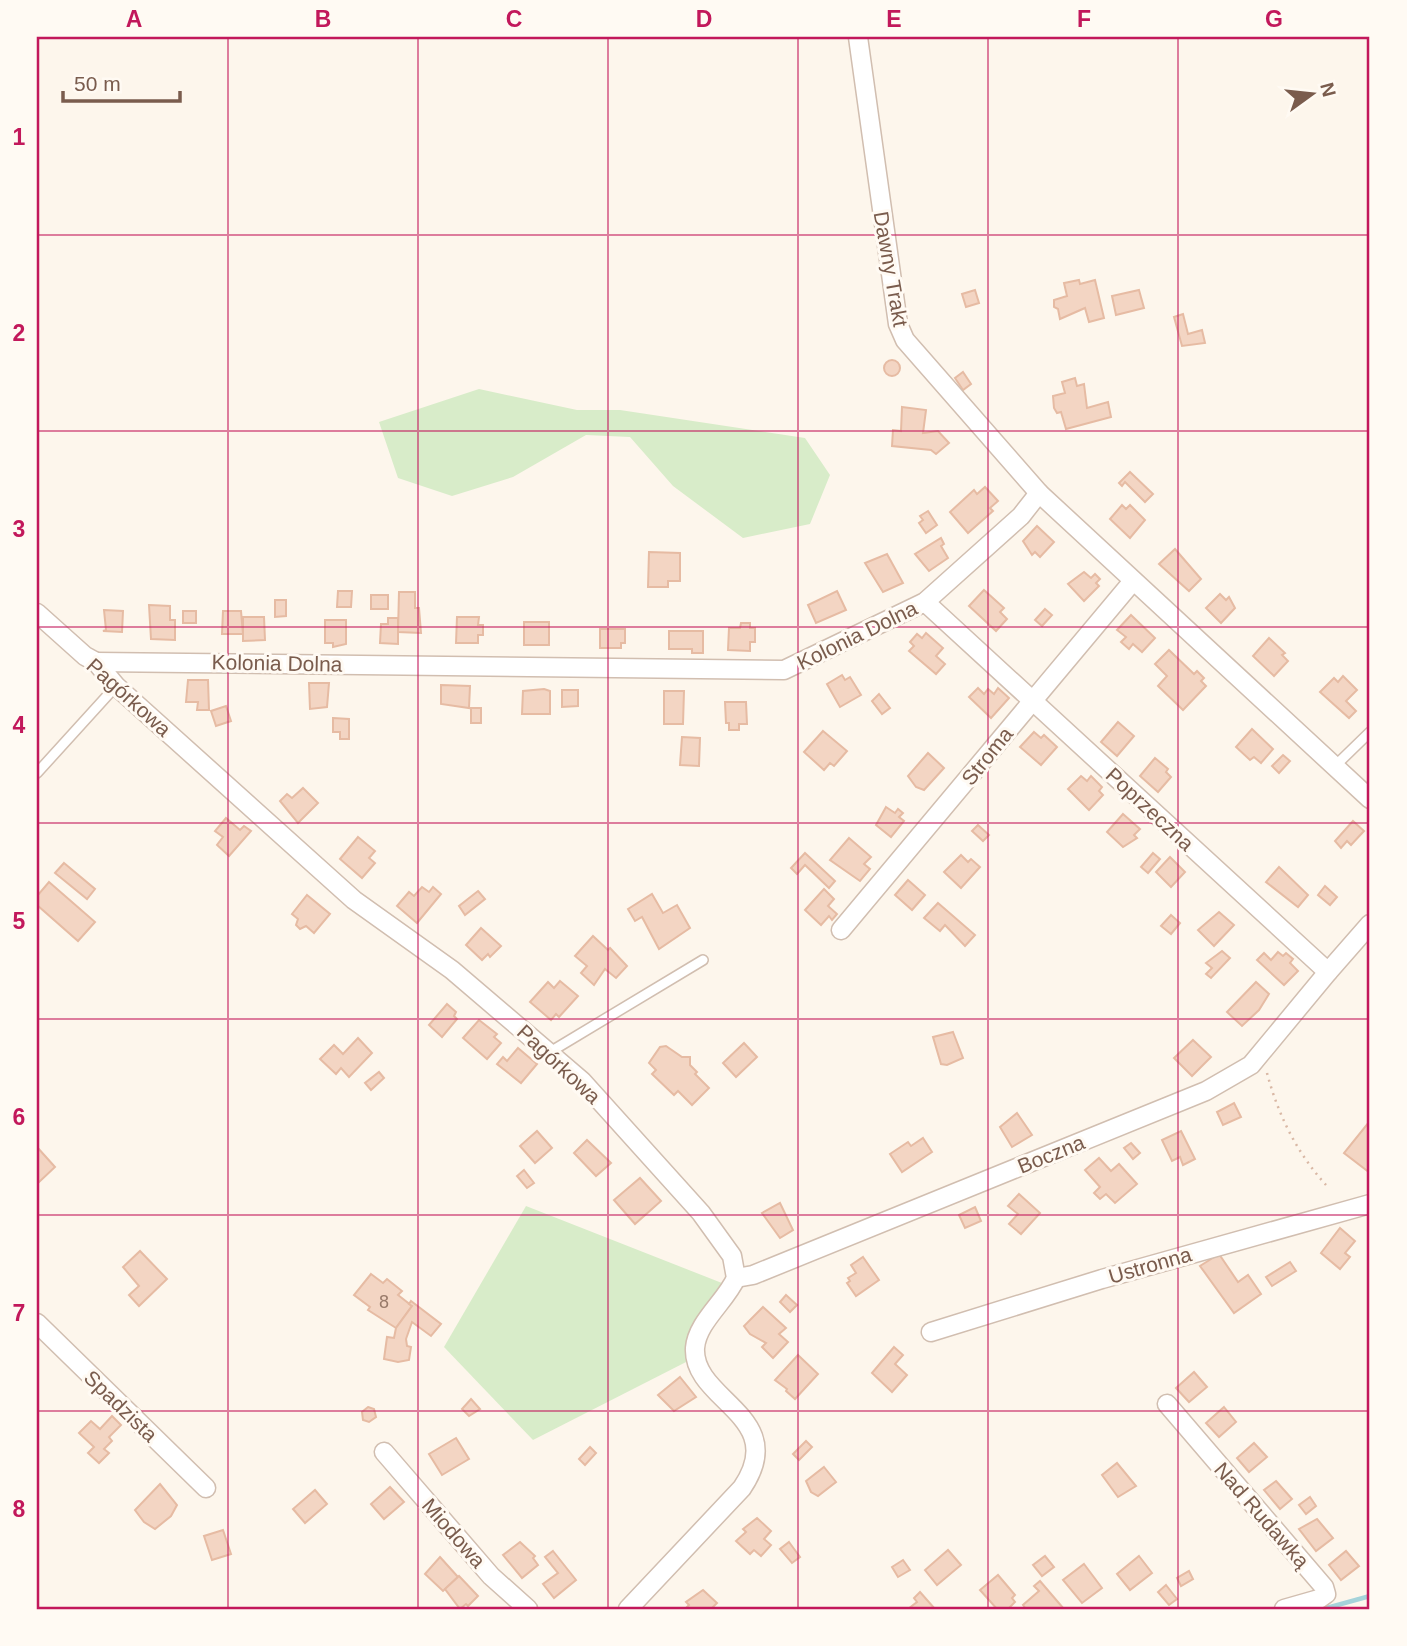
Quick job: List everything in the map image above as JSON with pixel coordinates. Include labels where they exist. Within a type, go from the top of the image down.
[{"type":"street","name":"Dawny Trakt","points":[[858,37],[898,324],[905,340],[1039,493]]},
{"type":"street","points":[[1039,493],[1370,799]]},
{"type":"street","name":"Kolonia Dolna","points":[[96,662],[773,672],[794,666],[925,602],[1021,516],[1039,493]]},
{"type":"street","name":"Stroma","points":[[841,930],[1133,581]]},
{"type":"street","name":"Poprzeczna","points":[[925,602],[1328,972]]},
{"type":"street","name":"Pagórkowa","points":[[37,612],[85,656],[96,662],[116,686],[354,900],[452,970],[582,1081],[701,1213],[732,1256],[736,1278]]},
{"type":"street","points":[[1328,972],[1370,924]]},
{"type":"street","name":"Boczna","points":[[736,1278],[753,1275],[1206,1091],[1251,1065],[1328,972]]},
{"type":"street","name":"Ustronna","points":[[931,1332],[1102,1279],[1370,1204]]},
{"type":"street","points":[[628,1609],[742,1488],[752,1473],[755,1458],[750,1429],[702,1373],[695,1350],[704,1325],[736,1278]]},
{"type":"street","name":"Spadzista","points":[[37,1324],[206,1489]]},
{"type":"street","name":"Nad Rudawką","points":[[1167,1404],[1324,1587],[1325,1594],[1319,1599],[1284,1609]]},
{"type":"street","name":"Miodowa","points":[[384,1452],[491,1576],[528,1609]]},
{"type":"lane","points":[[37,773],[116,686]]},
{"type":"lane","points":[[1335,766],[1370,732]]},
{"type":"lane","points":[[550,1052],[704,960]]},
{"type":"path","points":[[1261,1053],[1280,1116],[1310,1167],[1326,1185]]},
{"type":"green space","points":[[479,389],[577,410],[620,410],[805,438],[830,475],[810,524],[743,538],[673,486],[630,437],[586,435],[513,477],[452,496],[398,478],[379,422]]},
{"type":"green space","points":[[526,1206],[727,1285],[690,1360],[533,1440],[444,1347]]},
{"type":"building","points":[[1079,280],[1080,284],[1095,280],[1104,318],[1089,322],[1085,308],[1060,319],[1058,309],[1054,307],[1054,300],[1067,296],[1064,283]]},
{"type":"building","points":[[975,290],[979,303],[966,307],[962,294]]},
{"type":"building","points":[[1139,290],[1144,308],[1116,315],[1112,296]]},
{"type":"building","points":[[1183,314],[1188,334],[1202,330],[1205,343],[1182,346],[1174,317]]},
{"type":"building","points":[[892,360],[898,362],[898,374],[892,376],[886,374],[884,368],[886,362]]},
{"type":"building","points":[[963,372],[971,384],[963,390],[955,378]]},
{"type":"building","points":[[1075,378],[1077,386],[1084,384],[1087,408],[1108,402],[1111,417],[1066,429],[1061,412],[1057,413],[1054,408],[1053,396],[1065,393],[1062,382]]},
{"type":"building","points":[[902,407],[926,410],[923,433],[938,431],[949,443],[936,454],[931,450],[892,446],[893,430],[901,431]]},
{"type":"building","points":[[1130,472],[1153,494],[1145,502],[1125,482],[1122,486],[1119,483]]},
{"type":"building","points":[[985,487],[998,501],[990,508],[993,511],[968,533],[950,512],[974,490],[977,494]]},
{"type":"building","points":[[1122,505],[1126,509],[1130,505],[1145,520],[1130,538],[1110,519]]},
{"type":"building","points":[[928,511],[937,525],[926,533],[919,523],[923,520],[920,516]]},
{"type":"building","points":[[1037,526],[1054,542],[1040,557],[1035,552],[1032,555],[1023,541]]},
{"type":"building","points":[[941,538],[944,544],[941,546],[948,558],[929,571],[915,554]]},
{"type":"building","points":[[1175,549],[1201,579],[1189,591],[1159,564]]},
{"type":"building","points":[[649,552],[680,553],[680,581],[668,581],[668,587],[648,587]]},
{"type":"building","points":[[887,554],[903,583],[883,592],[865,563]]},
{"type":"building","points":[[1084,572],[1091,578],[1095,574],[1100,579],[1096,583],[1099,586],[1084,601],[1068,584]]},
{"type":"building","points":[[984,590],[1004,608],[1000,612],[1007,619],[996,631],[969,606]]},
{"type":"building","points":[[338,591],[352,591],[351,607],[337,607]]},
{"type":"building","points":[[837,591],[846,610],[816,623],[808,605]]},
{"type":"building","points":[[399,592],[415,592],[415,608],[419,608],[421,633],[398,632]]},
{"type":"building","points":[[1220,594],[1226,600],[1229,597],[1235,608],[1221,623],[1206,608]]},
{"type":"building","points":[[371,595],[388,595],[388,609],[371,609]]},
{"type":"building","points":[[275,600],[286,600],[286,616],[275,617]]},
{"type":"building","points":[[149,605],[170,606],[170,620],[175,620],[175,640],[151,639]]},
{"type":"building","points":[[1045,609],[1052,615],[1042,626],[1035,620]]},
{"type":"building","points":[[104,610],[123,611],[122,632],[103,631],[106,630]]},
{"type":"building","points":[[183,611],[196,611],[196,623],[183,623]]},
{"type":"building","points":[[223,611],[241,611],[243,634],[222,634]]},
{"type":"building","points":[[1131,615],[1155,638],[1142,652],[1133,644],[1129,649],[1121,642],[1126,637],[1117,630]]},
{"type":"building","points":[[243,617],[264,617],[265,640],[243,641]]},
{"type":"building","points":[[457,617],[479,617],[478,625],[483,625],[483,635],[478,635],[478,643],[456,643]]},
{"type":"building","points":[[388,618],[398,618],[398,644],[380,643],[381,624],[388,624]]},
{"type":"building","points":[[325,620],[346,620],[346,644],[333,647],[333,643],[325,643]]},
{"type":"building","points":[[524,622],[549,622],[549,645],[524,645]]},
{"type":"building","points":[[741,623],[750,623],[750,628],[755,628],[755,642],[750,642],[750,651],[728,650],[729,628],[740,628]]},
{"type":"building","points":[[600,629],[625,629],[625,643],[621,643],[621,648],[600,648]]},
{"type":"building","points":[[669,631],[703,631],[703,653],[692,653],[692,649],[669,649]]},
{"type":"building","points":[[926,633],[943,648],[936,656],[945,664],[936,674],[909,651],[914,646],[910,642],[917,634],[922,638]]},
{"type":"building","points":[[1269,638],[1285,653],[1282,655],[1288,661],[1274,676],[1253,656]]},
{"type":"building","points":[[1169,650],[1194,674],[1197,671],[1204,678],[1201,681],[1206,686],[1183,710],[1158,686],[1167,676],[1155,664]]},
{"type":"building","points":[[842,675],[845,680],[850,677],[861,695],[840,707],[827,684]]},
{"type":"building","points":[[1343,676],[1357,690],[1346,701],[1356,711],[1349,718],[1320,692],[1334,678],[1338,682]]},
{"type":"building","points":[[188,680],[208,680],[209,710],[197,710],[198,702],[186,702]]},
{"type":"building","points":[[309,683],[329,683],[327,707],[310,709]]},
{"type":"building","points":[[441,685],[470,686],[469,708],[441,704]]},
{"type":"building","points":[[978,688],[984,694],[988,689],[994,694],[998,688],[1009,698],[991,718],[969,697]]},
{"type":"building","points":[[562,690],[578,690],[578,706],[562,707]]},
{"type":"building","points":[[523,691],[550,691],[550,714],[522,714]]},
{"type":"building","points":[[664,691],[684,691],[683,724],[664,724]]},
{"type":"building","points":[[879,694],[890,708],[882,714],[872,701]]},
{"type":"building","points":[[725,702],[746,702],[747,724],[739,724],[739,730],[729,730]]},
{"type":"building","points":[[226,706],[231,721],[216,726],[211,711]]},
{"type":"building","points":[[471,708],[481,708],[481,723],[471,723]]},
{"type":"building","points":[[333,718],[349,719],[349,739],[340,739],[340,732],[333,732]]},
{"type":"building","points":[[1118,722],[1134,736],[1117,756],[1101,742]]},
{"type":"building","points":[[1252,729],[1273,749],[1261,763],[1254,757],[1250,760],[1236,747]]},
{"type":"building","points":[[823,731],[847,751],[834,766],[830,763],[824,770],[804,752]]},
{"type":"building","points":[[1034,732],[1041,738],[1044,735],[1057,747],[1041,765],[1020,747]]},
{"type":"building","points":[[682,737],[700,738],[699,766],[680,765]]},
{"type":"building","points":[[928,753],[944,768],[924,790],[916,787],[908,776]]},
{"type":"building","points":[[1283,755],[1290,761],[1279,773],[1272,766]]},
{"type":"building","points":[[1155,758],[1168,769],[1166,772],[1171,777],[1158,792],[1140,776]]},
{"type":"building","points":[[1081,776],[1087,781],[1091,776],[1102,787],[1099,791],[1103,795],[1089,810],[1068,789]]},
{"type":"building","points":[[303,788],[318,803],[298,823],[280,801],[287,794],[292,798]]},
{"type":"building","points":[[886,807],[895,813],[898,809],[903,813],[899,817],[904,821],[891,837],[876,825]]},
{"type":"building","points":[[1123,814],[1140,829],[1134,835],[1137,838],[1123,847],[1107,832]]},
{"type":"building","points":[[226,818],[240,830],[244,826],[251,831],[229,856],[217,845],[223,837],[215,831]]},
{"type":"building","points":[[1353,821],[1364,831],[1351,845],[1347,841],[1341,848],[1335,841]]},
{"type":"building","points":[[978,825],[989,835],[983,841],[972,831]]},
{"type":"building","points":[[358,837],[375,851],[369,858],[375,863],[362,878],[340,859]]},
{"type":"building","points":[[849,838],[871,857],[864,864],[870,869],[860,881],[830,860]]},
{"type":"building","points":[[805,853],[835,881],[829,888],[805,865],[797,874],[791,868]]},
{"type":"building","points":[[1153,853],[1160,859],[1148,873],[1141,867]]},
{"type":"building","points":[[961,855],[968,862],[971,859],[980,867],[961,888],[944,872]]},
{"type":"building","points":[[1170,857],[1185,872],[1171,887],[1156,872]]},
{"type":"building","points":[[64,863],[95,889],[87,899],[55,873]]},
{"type":"building","points":[[1279,867],[1308,895],[1298,907],[1266,882]]},
{"type":"building","points":[[908,880],[925,895],[912,910],[895,895]]},
{"type":"building","points":[[49,882],[95,922],[78,941],[37,905],[37,896]]},
{"type":"building","points":[[1325,886],[1337,897],[1330,905],[1318,895]]},
{"type":"building","points":[[422,887],[429,892],[433,887],[441,894],[417,923],[397,906],[409,892],[414,896]]},
{"type":"building","points":[[824,889],[834,899],[828,906],[837,914],[832,920],[829,916],[821,925],[805,910]]},
{"type":"building","points":[[478,891],[485,899],[465,915],[459,906]]},
{"type":"building","points":[[652,894],[663,913],[677,905],[690,928],[659,949],[642,917],[635,921],[628,909]]},
{"type":"building","points":[[307,895],[330,914],[314,933],[306,926],[300,929],[296,925],[298,919],[292,914]]},
{"type":"building","points":[[938,903],[975,935],[965,946],[945,925],[940,931],[924,918]]},
{"type":"building","points":[[1219,912],[1234,925],[1214,946],[1198,930]]},
{"type":"building","points":[[1171,915],[1180,923],[1171,934],[1161,926]]},
{"type":"building","points":[[481,928],[501,946],[490,957],[488,954],[482,960],[466,945]]},
{"type":"building","points":[[593,936],[608,950],[610,948],[627,966],[616,978],[605,969],[594,985],[581,973],[587,966],[575,956]]},
{"type":"building","points":[[1222,951],[1230,958],[1211,978],[1206,974],[1212,968],[1206,963]]},
{"type":"building","points":[[1278,952],[1283,956],[1286,953],[1293,959],[1290,963],[1298,971],[1284,985],[1257,960],[1264,953],[1271,960]]},
{"type":"building","points":[[560,981],[578,996],[559,1017],[556,1014],[551,1020],[530,1002],[548,982],[554,988]]},
{"type":"building","points":[[1256,982],[1269,994],[1259,1010],[1242,1026],[1227,1012]]},
{"type":"building","points":[[447,1004],[456,1012],[454,1016],[457,1019],[442,1037],[429,1025]]},
{"type":"building","points":[[479,1020],[497,1034],[494,1037],[501,1043],[487,1059],[463,1038]]},
{"type":"building","points":[[953,1032],[963,1058],[947,1065],[941,1064],[933,1037]]},
{"type":"building","points":[[358,1038],[372,1053],[349,1077],[341,1068],[336,1074],[320,1059],[334,1045],[343,1054]]},
{"type":"building","points":[[1193,1040],[1211,1057],[1192,1076],[1174,1058]]},
{"type":"building","points":[[744,1043],[757,1057],[736,1077],[723,1063]]},
{"type":"building","points":[[666,1046],[682,1057],[690,1057],[690,1065],[697,1072],[695,1074],[709,1088],[692,1105],[678,1091],[674,1095],[652,1074],[656,1070],[649,1063],[660,1047]]},
{"type":"building","points":[[518,1048],[537,1064],[521,1083],[497,1064],[503,1057],[507,1061]]},
{"type":"building","points":[[379,1072],[384,1078],[371,1090],[365,1083]]},
{"type":"building","points":[[1234,1103],[1241,1117],[1223,1125],[1217,1112]]},
{"type":"building","points":[[1017,1113],[1032,1135],[1012,1147],[1000,1127]]},
{"type":"building","points":[[1370,1123],[1370,1173],[1344,1153]]},
{"type":"building","points":[[537,1131],[552,1148],[535,1163],[520,1146]]},
{"type":"building","points":[[1181,1131],[1195,1159],[1183,1165],[1180,1157],[1172,1161],[1162,1140]]},
{"type":"building","points":[[923,1138],[932,1152],[902,1172],[890,1154],[908,1142],[911,1146]]},
{"type":"building","points":[[587,1140],[611,1163],[596,1176],[574,1153]]},
{"type":"building","points":[[1131,1143],[1140,1153],[1133,1159],[1124,1148]]},
{"type":"building","points":[[37,1147],[55,1167],[37,1184]]},
{"type":"building","points":[[1099,1158],[1111,1171],[1119,1164],[1137,1184],[1115,1203],[1106,1194],[1100,1199],[1094,1193],[1100,1187],[1085,1170]]},
{"type":"building","points":[[524,1170],[534,1183],[527,1188],[517,1176]]},
{"type":"building","points":[[640,1178],[661,1201],[635,1224],[614,1200]]},
{"type":"building","points":[[1019,1194],[1040,1213],[1021,1234],[1009,1224],[1018,1214],[1008,1206]]},
{"type":"building","points":[[780,1203],[793,1230],[780,1238],[762,1213]]},
{"type":"building","points":[[975,1207],[981,1221],[965,1228],[959,1215]]},
{"type":"building","points":[[1340,1228],[1355,1241],[1345,1253],[1350,1257],[1340,1269],[1321,1253]]},
{"type":"building","points":[[140,1251],[167,1279],[139,1306],[129,1295],[139,1286],[123,1267]]},
{"type":"building","points":[[1219,1254],[1238,1282],[1248,1275],[1261,1294],[1234,1313],[1200,1266]]},
{"type":"building","points":[[863,1257],[879,1280],[856,1296],[847,1283],[850,1281],[848,1278],[856,1273],[851,1265]]},
{"type":"building","points":[[1290,1262],[1296,1271],[1272,1286],[1266,1277]]},
{"type":"building","points":[[371,1274],[383,1283],[387,1279],[402,1291],[398,1295],[412,1306],[396,1328],[368,1310],[370,1307],[354,1295]]},
{"type":"building","points":[[786,1295],[797,1305],[790,1312],[780,1302]]},
{"type":"building","points":[[411,1301],[441,1324],[431,1336],[412,1322],[406,1339],[407,1346],[411,1347],[409,1360],[398,1362],[384,1359],[387,1337],[394,1338],[396,1328],[412,1306],[409,1304]]},
{"type":"building","points":[[763,1307],[786,1328],[779,1334],[788,1342],[773,1358],[762,1347],[766,1343],[750,1334],[744,1326]]},
{"type":"building","points":[[894,1347],[903,1355],[895,1364],[907,1375],[892,1392],[872,1373]]},
{"type":"building","points":[[798,1355],[818,1374],[795,1399],[775,1380]]},
{"type":"building","points":[[1194,1372],[1207,1387],[1189,1402],[1176,1388]]},
{"type":"building","points":[[680,1377],[696,1397],[674,1411],[658,1395]]},
{"type":"building","points":[[471,1399],[480,1409],[469,1416],[462,1409]]},
{"type":"building","points":[[368,1407],[374,1409],[376,1417],[369,1422],[363,1420],[362,1412]]},
{"type":"building","points":[[1224,1407],[1236,1422],[1219,1437],[1206,1423]]},
{"type":"building","points":[[112,1416],[121,1425],[109,1437],[112,1441],[104,1449],[109,1453],[99,1463],[88,1453],[94,1447],[79,1433],[91,1421],[100,1429]]},
{"type":"building","points":[[456,1438],[469,1459],[442,1475],[429,1454]]},
{"type":"building","points":[[806,1441],[812,1447],[799,1460],[793,1454]]},
{"type":"building","points":[[1254,1443],[1267,1457],[1249,1472],[1237,1458]]},
{"type":"building","points":[[590,1447],[596,1453],[585,1465],[579,1459]]},
{"type":"building","points":[[1117,1463],[1136,1486],[1118,1497],[1102,1475]]},
{"type":"building","points":[[824,1467],[836,1482],[818,1496],[811,1492],[806,1481]]},
{"type":"building","points":[[1276,1481],[1292,1499],[1280,1509],[1264,1490]]},
{"type":"building","points":[[160,1484],[177,1505],[171,1516],[155,1529],[144,1522],[135,1510]]},
{"type":"building","points":[[390,1487],[404,1502],[384,1519],[371,1504]]},
{"type":"building","points":[[315,1490],[327,1504],[305,1523],[293,1509]]},
{"type":"building","points":[[1310,1497],[1316,1506],[1306,1514],[1299,1505]]},
{"type":"building","points":[[757,1518],[771,1531],[764,1539],[771,1545],[761,1556],[754,1550],[750,1554],[736,1541],[746,1532],[743,1529]]},
{"type":"building","points":[[1317,1519],[1333,1538],[1316,1551],[1299,1529]]},
{"type":"building","points":[[223,1530],[231,1554],[212,1560],[204,1536]]},
{"type":"building","points":[[520,1542],[535,1556],[533,1558],[538,1565],[522,1578],[503,1555]]},
{"type":"building","points":[[789,1542],[800,1557],[792,1563],[780,1549]]},
{"type":"building","points":[[948,1550],[961,1565],[937,1585],[925,1570]]},
{"type":"building","points":[[553,1551],[576,1580],[554,1598],[543,1584],[558,1573],[545,1557]]},
{"type":"building","points":[[1346,1551],[1359,1566],[1341,1580],[1329,1565]]},
{"type":"building","points":[[1045,1556],[1054,1567],[1042,1576],[1033,1565]]},
{"type":"building","points":[[1139,1556],[1152,1573],[1130,1590],[1117,1574]]},
{"type":"building","points":[[440,1557],[458,1577],[443,1591],[425,1574]]},
{"type":"building","points":[[903,1560],[910,1570],[898,1577],[892,1567]]},
{"type":"building","points":[[1084,1564],[1102,1588],[1082,1603],[1063,1580]]},
{"type":"building","points":[[1189,1571],[1193,1579],[1181,1586],[1177,1578]]},
{"type":"building","points":[[998,1575],[1015,1595],[1012,1598],[1015,1602],[1010,1607],[1012,1609],[997,1609],[980,1590]]},
{"type":"building","points":[[459,1576],[478,1596],[468,1606],[466,1604],[460,1609],[445,1589]]},
{"type":"building","points":[[1040,1581],[1064,1609],[1026,1609],[1023,1605],[1039,1591],[1034,1586]]},
{"type":"building","points":[[1166,1585],[1177,1599],[1169,1605],[1158,1592]]},
{"type":"building","points":[[703,1590],[717,1603],[711,1609],[685,1609],[689,1605],[686,1602]]},
{"type":"building","points":[[920,1592],[935,1609],[908,1609],[917,1602],[914,1598]]},
{"type":"waterway","points":[[1323,1609],[1370,1596]]}]
